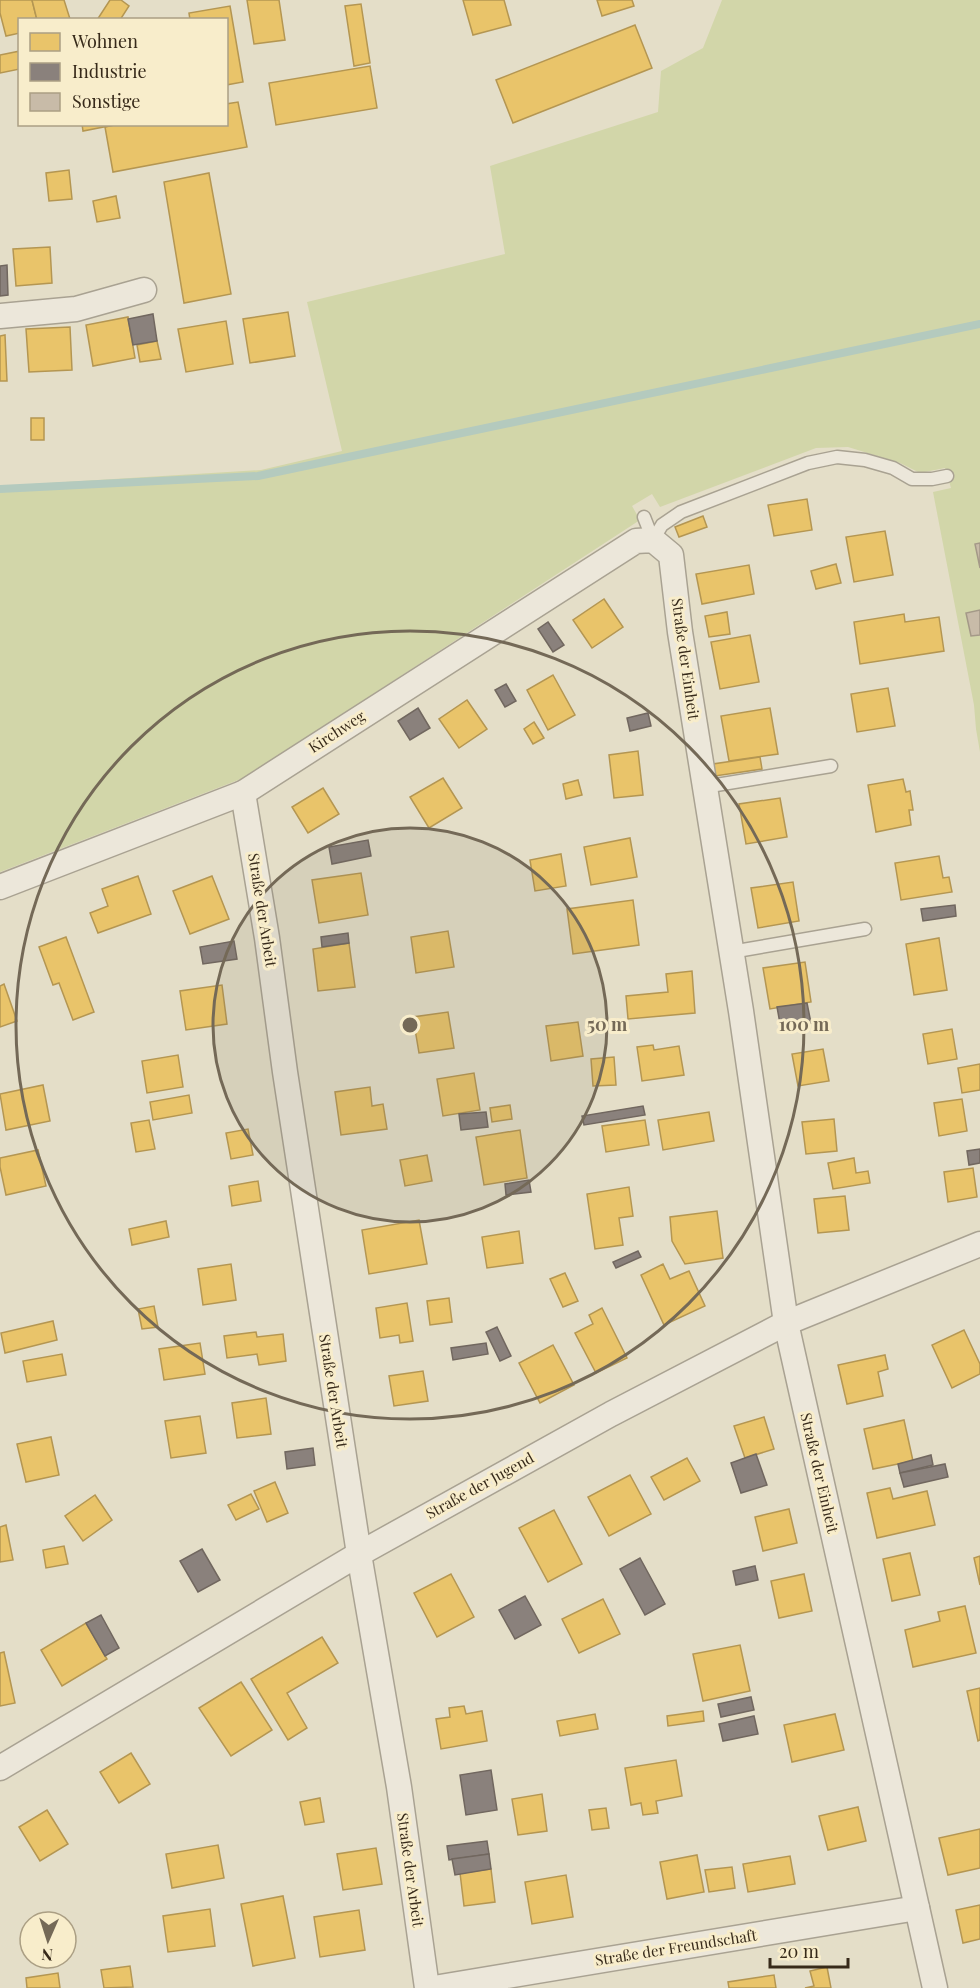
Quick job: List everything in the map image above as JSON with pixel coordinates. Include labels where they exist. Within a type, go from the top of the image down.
[{"type":"street","points":[[0,316],[76,309],[144,290]]},
{"type":"street","name":"Straße der Einheit","points":[[653,540],[671,555],[680,632],[766,1178],[786,1323],[935,1988]]},
{"type":"street","name":"Kirchweg","points":[[0,887],[243,793],[636,541],[653,540]]},
{"type":"street","name":"Straße der Arbeit","points":[[243,793],[267,938],[358,1554],[399,1787],[427,1988]]},
{"type":"street","name":"Straße der Jugend","points":[[0,1768],[358,1554],[611,1414],[786,1323],[980,1244]]},
{"type":"street","name":"Straße der Freundschaft","points":[[434,1988],[917,1908]]},
{"type":"lane","points":[[653,540],[662,525],[681,513],[807,464],[830,458],[865,460],[893,468],[912,479],[947,476]]},
{"type":"lane","points":[[644,517],[653,540]]},
{"type":"lane","points":[[704,787],[831,766]]},
{"type":"lane","points":[[731,952],[865,929]]},
{"type":"green space","points":[[722,0],[980,0],[980,752],[974,705],[933,492],[951,488],[945,468],[920,473],[900,463],[848,447],[816,448],[660,507],[652,494],[632,506],[640,520],[246,777],[0,872],[0,486],[261,470],[342,451],[307,302],[505,254],[490,166],[658,112],[661,71],[703,48]]},
{"type":"building: Wohnen","points":[[0,0],[32,0],[36,18],[18,18],[18,33],[6,36],[0,13]]},
{"type":"building: Wohnen","points":[[32,0],[64,0],[70,18],[36,18]]},
{"type":"building: Wohnen","points":[[110,0],[121,0],[129,6],[121,18],[98,18]]},
{"type":"building: Wohnen","points":[[247,0],[279,0],[285,40],[254,44]]},
{"type":"building: Wohnen","points":[[463,0],[504,0],[511,25],[473,35]]},
{"type":"building: Wohnen","points":[[597,0],[632,0],[634,6],[602,16]]},
{"type":"building: Wohnen","points":[[361,4],[370,63],[354,66],[345,6]]},
{"type":"building: Wohnen","points":[[230,6],[243,82],[228,85],[228,18],[190,18],[189,13]]},
{"type":"building: Wohnen","points":[[635,25],[652,68],[513,123],[496,80]]},
{"type":"building: Wohnen","points":[[18,51],[18,69],[0,73],[0,55]]},
{"type":"building: Wohnen","points":[[370,66],[377,108],[276,125],[269,83]]},
{"type":"building: Wohnen","points":[[238,102],[247,147],[113,172],[105,127],[228,126],[228,104]]},
{"type":"building: Wohnen","points":[[82,126],[109,126],[83,131]]},
{"type":"building: Wohnen","points":[[69,170],[72,199],[49,201],[46,173]]},
{"type":"building: Wohnen","points":[[209,173],[231,294],[184,303],[164,182]]},
{"type":"building: Wohnen","points":[[116,196],[120,218],[97,222],[93,201]]},
{"type":"building: Wohnen","points":[[50,247],[52,283],[16,286],[13,249]]},
{"type":"building: Wohnen","points":[[288,312],[295,356],[250,363],[243,319]]},
{"type":"building: Wohnen","points":[[128,317],[135,358],[93,366],[86,325]]},
{"type":"building: Wohnen","points":[[226,321],[233,364],[186,372],[178,329]]},
{"type":"building: Wohnen","points":[[70,327],[72,370],[29,372],[26,329]]},
{"type":"building: Wohnen","points":[[5,335],[7,381],[0,381],[0,336]]},
{"type":"building: Wohnen","points":[[157,341],[161,359],[140,362],[137,345]]},
{"type":"building: Wohnen","points":[[31,418],[44,418],[44,440],[31,440]]},
{"type":"building: Wohnen","points":[[807,499],[812,530],[774,536],[768,505]]},
{"type":"building: Wohnen","points":[[703,516],[707,527],[679,537],[675,527]]},
{"type":"building: Wohnen","points":[[885,531],[893,575],[854,582],[846,537]]},
{"type":"building: Wohnen","points":[[836,564],[841,583],[816,589],[811,571]]},
{"type":"building: Wohnen","points":[[749,565],[754,594],[702,604],[696,574]]},
{"type":"building: Wohnen","points":[[604,599],[623,627],[592,648],[573,620]]},
{"type":"building: Wohnen","points":[[727,612],[730,634],[709,637],[705,616]]},
{"type":"building: Wohnen","points":[[904,614],[905,622],[939,617],[944,651],[860,664],[854,622]]},
{"type":"building: Wohnen","points":[[750,635],[759,682],[720,689],[711,642]]},
{"type":"building: Wohnen","points":[[553,675],[575,715],[548,730],[527,690]]},
{"type":"building: Wohnen","points":[[888,688],[895,726],[857,732],[851,694]]},
{"type":"building: Wohnen","points":[[467,700],[487,729],[459,748],[439,719]]},
{"type":"building: Wohnen","points":[[770,708],[778,754],[729,761],[721,716]]},
{"type":"building: Wohnen","points":[[534,722],[544,738],[533,744],[524,729]]},
{"type":"building: Wohnen","points":[[638,751],[643,795],[614,798],[609,755]]},
{"type":"building: Wohnen","points":[[760,757],[762,769],[715,776],[713,764]]},
{"type":"building: Wohnen","points":[[443,778],[462,808],[429,828],[410,797]]},
{"type":"building: Wohnen","points":[[903,779],[906,792],[910,791],[913,810],[909,810],[911,825],[876,832],[868,785]]},
{"type":"building: Wohnen","points":[[578,780],[582,795],[566,799],[563,784]]},
{"type":"building: Wohnen","points":[[323,788],[339,814],[308,833],[292,807]]},
{"type":"building: Wohnen","points":[[780,798],[787,837],[746,844],[739,804]]},
{"type":"building: Wohnen","points":[[630,838],[637,877],[591,885],[584,847]]},
{"type":"building: Wohnen","points":[[561,854],[566,886],[535,891],[530,860]]},
{"type":"building: Wohnen","points":[[939,856],[943,878],[949,877],[952,892],[901,900],[895,863]]},
{"type":"building: Wohnen","points":[[361,873],[368,915],[319,923],[312,880]]},
{"type":"building: Wohnen","points":[[138,876],[151,914],[98,933],[90,913],[108,906],[102,889]]},
{"type":"building: Wohnen","points":[[212,876],[229,919],[190,934],[173,891]]},
{"type":"building: Wohnen","points":[[793,882],[799,921],[758,928],[751,888]]},
{"type":"building: Wohnen","points":[[633,900],[639,945],[573,954],[567,909]]},
{"type":"building: Wohnen","points":[[448,931],[454,967],[416,973],[411,937]]},
{"type":"building: Wohnen","points":[[66,937],[94,1012],[73,1020],[59,983],[53,985],[39,947]]},
{"type":"building: Wohnen","points":[[939,938],[947,990],[914,995],[906,944]]},
{"type":"building: Wohnen","points":[[349,943],[355,987],[318,991],[313,949]]},
{"type":"building: Wohnen","points":[[805,962],[811,1002],[770,1009],[763,968]]},
{"type":"building: Wohnen","points":[[692,971],[695,1013],[628,1019],[626,996],[668,992],[666,974]]},
{"type":"building: Wohnen","points":[[4,984],[17,1021],[0,1027],[0,986]]},
{"type":"building: Wohnen","points":[[222,985],[227,1024],[186,1030],[180,991]]},
{"type":"building: Wohnen","points":[[448,1012],[454,1048],[419,1053],[413,1017]]},
{"type":"building: Wohnen","points":[[578,1022],[583,1056],[551,1061],[546,1026]]},
{"type":"building: Wohnen","points":[[952,1029],[957,1059],[928,1064],[923,1034]]},
{"type":"building: Wohnen","points":[[653,1045],[654,1050],[679,1046],[684,1075],[642,1081],[637,1047]]},
{"type":"building: Wohnen","points":[[823,1049],[829,1081],[798,1086],[792,1054]]},
{"type":"building: Wohnen","points":[[178,1055],[183,1087],[147,1093],[142,1061]]},
{"type":"building: Wohnen","points":[[614,1057],[616,1085],[593,1086],[591,1059]]},
{"type":"building: Wohnen","points":[[980,1064],[980,1090],[962,1093],[958,1068]]},
{"type":"building: Wohnen","points":[[474,1073],[480,1110],[443,1116],[437,1079]]},
{"type":"building: Wohnen","points":[[43,1085],[50,1121],[6,1130],[0,1094]]},
{"type":"building: Wohnen","points":[[370,1087],[372,1106],[383,1104],[387,1129],[341,1135],[335,1092]]},
{"type":"building: Wohnen","points":[[189,1095],[192,1113],[153,1120],[150,1102]]},
{"type":"building: Wohnen","points":[[962,1099],[967,1131],[939,1136],[934,1103]]},
{"type":"building: Wohnen","points":[[510,1105],[512,1119],[492,1122],[490,1108]]},
{"type":"building: Wohnen","points":[[709,1112],[714,1141],[663,1150],[658,1120]]},
{"type":"building: Wohnen","points":[[834,1119],[837,1151],[806,1154],[802,1122]]},
{"type":"building: Wohnen","points":[[149,1120],[155,1149],[136,1152],[131,1123]]},
{"type":"building: Wohnen","points":[[645,1120],[649,1145],[606,1152],[602,1126]]},
{"type":"building: Wohnen","points":[[248,1129],[253,1155],[231,1159],[226,1133]]},
{"type":"building: Wohnen","points":[[520,1130],[527,1178],[484,1185],[476,1137]]},
{"type":"building: Wohnen","points":[[38,1150],[46,1186],[6,1195],[0,1158]]},
{"type":"building: Wohnen","points":[[427,1155],[432,1181],[405,1186],[400,1160]]},
{"type":"building: Wohnen","points":[[854,1158],[856,1173],[868,1171],[870,1183],[833,1189],[828,1163]]},
{"type":"building: Wohnen","points":[[973,1168],[977,1197],[948,1202],[944,1172]]},
{"type":"building: Wohnen","points":[[258,1181],[261,1201],[232,1206],[229,1186]]},
{"type":"building: Wohnen","points":[[629,1187],[633,1216],[619,1218],[623,1245],[595,1249],[587,1194]]},
{"type":"building: Wohnen","points":[[845,1196],[849,1230],[818,1233],[814,1199]]},
{"type":"building: Wohnen","points":[[717,1211],[723,1258],[685,1264],[672,1241],[670,1217]]},
{"type":"building: Wohnen","points":[[419,1220],[427,1264],[369,1274],[362,1230]]},
{"type":"building: Wohnen","points":[[166,1221],[169,1237],[132,1245],[129,1229]]},
{"type":"building: Wohnen","points":[[519,1231],[523,1263],[487,1268],[482,1237]]},
{"type":"building: Wohnen","points":[[231,1264],[236,1300],[203,1305],[198,1269]]},
{"type":"building: Wohnen","points":[[663,1264],[670,1279],[689,1271],[705,1306],[664,1325],[641,1275]]},
{"type":"building: Wohnen","points":[[565,1273],[578,1301],[563,1307],[550,1279]]},
{"type":"building: Wohnen","points":[[449,1298],[452,1322],[430,1325],[427,1301]]},
{"type":"building: Wohnen","points":[[407,1303],[413,1341],[400,1343],[399,1335],[380,1338],[376,1308]]},
{"type":"building: Wohnen","points":[[154,1306],[158,1327],[142,1329],[138,1309]]},
{"type":"building: Wohnen","points":[[602,1308],[627,1358],[596,1373],[575,1333],[593,1324],[589,1315]]},
{"type":"building: Wohnen","points":[[53,1321],[57,1340],[5,1353],[1,1333]]},
{"type":"building: Wohnen","points":[[964,1330],[980,1364],[980,1374],[952,1388],[932,1345]]},
{"type":"building: Wohnen","points":[[256,1332],[257,1337],[283,1334],[286,1361],[259,1365],[257,1354],[227,1358],[224,1336]]},
{"type":"building: Wohnen","points":[[200,1343],[205,1374],[164,1380],[159,1349]]},
{"type":"building: Wohnen","points":[[553,1345],[574,1385],[540,1403],[519,1363]]},
{"type":"building: Wohnen","points":[[62,1354],[66,1375],[27,1382],[23,1361]]},
{"type":"building: Wohnen","points":[[885,1355],[888,1369],[878,1372],[883,1396],[847,1404],[838,1365]]},
{"type":"building: Wohnen","points":[[423,1371],[428,1401],[394,1406],[389,1376]]},
{"type":"building: Wohnen","points":[[266,1398],[271,1434],[237,1438],[232,1403]]},
{"type":"building: Wohnen","points":[[200,1416],[206,1453],[171,1458],[165,1421]]},
{"type":"building: Wohnen","points":[[764,1417],[774,1449],[745,1458],[734,1426]]},
{"type":"building: Wohnen","points":[[904,1420],[913,1461],[873,1469],[864,1429]]},
{"type":"building: Wohnen","points":[[51,1437],[59,1475],[26,1482],[17,1444]]},
{"type":"building: Wohnen","points":[[687,1458],[700,1481],[664,1500],[651,1477]]},
{"type":"building: Wohnen","points":[[630,1475],[651,1514],[609,1536],[588,1497]]},
{"type":"building: Wohnen","points":[[275,1482],[288,1513],[267,1522],[254,1491]]},
{"type":"building: Wohnen","points":[[890,1488],[893,1499],[927,1491],[935,1525],[877,1538],[867,1493]]},
{"type":"building: Wohnen","points":[[251,1494],[259,1509],[236,1520],[228,1505]]},
{"type":"building: Wohnen","points":[[95,1495],[112,1520],[83,1541],[65,1516]]},
{"type":"building: Wohnen","points":[[789,1509],[797,1543],[763,1551],[755,1517]]},
{"type":"building: Wohnen","points":[[554,1510],[582,1564],[548,1582],[519,1528]]},
{"type":"building: Wohnen","points":[[6,1525],[13,1560],[0,1562],[0,1527]]},
{"type":"building: Wohnen","points":[[64,1546],[68,1564],[46,1568],[43,1550]]},
{"type":"building: Wohnen","points":[[910,1553],[920,1595],[892,1601],[883,1559]]},
{"type":"building: Wohnen","points":[[980,1556],[980,1585],[974,1558]]},
{"type":"building: Wohnen","points":[[451,1574],[474,1617],[437,1637],[414,1593]]},
{"type":"building: Wohnen","points":[[804,1574],[812,1611],[779,1618],[771,1581]]},
{"type":"building: Wohnen","points":[[603,1599],[620,1634],[579,1653],[562,1619]]},
{"type":"building: Wohnen","points":[[965,1606],[976,1653],[913,1667],[905,1630],[940,1621],[938,1612]]},
{"type":"building: Wohnen","points":[[86,1623],[107,1659],[62,1686],[41,1650]]},
{"type":"building: Wohnen","points":[[322,1637],[338,1663],[287,1693],[307,1728],[288,1740],[251,1679]]},
{"type":"building: Wohnen","points":[[740,1645],[750,1691],[703,1701],[693,1654]]},
{"type":"building: Wohnen","points":[[4,1652],[15,1703],[0,1706],[0,1653]]},
{"type":"building: Wohnen","points":[[241,1682],[272,1730],[231,1756],[199,1708]]},
{"type":"building: Wohnen","points":[[980,1688],[980,1740],[978,1741],[967,1691]]},
{"type":"building: Wohnen","points":[[464,1706],[466,1714],[482,1711],[487,1741],[441,1749],[436,1719],[450,1717],[449,1708]]},
{"type":"building: Wohnen","points":[[703,1711],[704,1721],[668,1726],[667,1716]]},
{"type":"building: Wohnen","points":[[595,1714],[598,1729],[560,1736],[557,1721]]},
{"type":"building: Wohnen","points":[[835,1714],[844,1750],[792,1762],[784,1725]]},
{"type":"building: Wohnen","points":[[131,1753],[150,1784],[119,1803],[100,1772]]},
{"type":"building: Wohnen","points":[[676,1760],[682,1796],[656,1801],[658,1813],[643,1815],[641,1803],[631,1805],[625,1768]]},
{"type":"building: Wohnen","points":[[542,1794],[547,1831],[518,1835],[512,1799]]},
{"type":"building: Wohnen","points":[[320,1798],[324,1822],[305,1825],[300,1802]]},
{"type":"building: Wohnen","points":[[858,1807],[866,1841],[828,1850],[819,1816]]},
{"type":"building: Wohnen","points":[[606,1808],[609,1828],[592,1830],[589,1810]]},
{"type":"building: Wohnen","points":[[47,1810],[68,1844],[40,1861],[19,1827]]},
{"type":"building: Wohnen","points":[[980,1829],[980,1868],[948,1875],[939,1838]]},
{"type":"building: Wohnen","points":[[218,1845],[224,1878],[172,1888],[166,1854]]},
{"type":"building: Wohnen","points":[[376,1848],[382,1884],[343,1890],[337,1854]]},
{"type":"building: Wohnen","points":[[697,1855],[704,1892],[667,1899],[660,1862]]},
{"type":"building: Wohnen","points":[[790,1856],[795,1884],[748,1892],[743,1864]]},
{"type":"building: Wohnen","points":[[732,1867],[735,1888],[709,1892],[705,1870]]},
{"type":"building: Wohnen","points":[[491,1869],[495,1902],[464,1906],[460,1873]]},
{"type":"building: Wohnen","points":[[566,1875],[573,1917],[532,1924],[525,1882]]},
{"type":"building: Wohnen","points":[[283,1896],[295,1958],[253,1966],[241,1904]]},
{"type":"building: Wohnen","points":[[980,1905],[980,1939],[963,1943],[956,1910]]},
{"type":"building: Wohnen","points":[[210,1909],[215,1946],[168,1952],[163,1916]]},
{"type":"building: Wohnen","points":[[359,1910],[365,1950],[320,1957],[314,1917]]},
{"type":"building: Wohnen","points":[[130,1966],[133,1987],[104,1988],[101,1970]]},
{"type":"building: Wohnen","points":[[827,1967],[831,1988],[805,1988],[814,1986],[810,1971]]},
{"type":"building: Wohnen","points":[[58,1973],[60,1988],[27,1988],[26,1978]]},
{"type":"building: Wohnen","points":[[774,1975],[776,1988],[729,1988],[728,1982]]},
{"type":"building: Industrie","points":[[7,265],[8,295],[0,296],[0,266]]},
{"type":"building: Industrie","points":[[153,314],[157,341],[133,345],[128,319]]},
{"type":"building: Industrie","points":[[548,622],[564,645],[553,652],[538,629]]},
{"type":"building: Industrie","points":[[506,684],[516,701],[505,707],[495,690]]},
{"type":"building: Industrie","points":[[418,708],[430,728],[410,740],[398,721]]},
{"type":"building: Industrie","points":[[648,713],[651,726],[630,731],[627,718]]},
{"type":"building: Industrie","points":[[368,840],[371,856],[332,864],[329,847]]},
{"type":"building: Industrie","points":[[955,905],[956,916],[923,921],[921,909]]},
{"type":"building: Industrie","points":[[348,933],[349,943],[322,947],[321,937]]},
{"type":"building: Industrie","points":[[234,941],[237,959],[203,964],[200,947]]},
{"type":"building: Industrie","points":[[807,1003],[811,1023],[781,1029],[777,1007]]},
{"type":"building: Industrie","points":[[643,1106],[645,1115],[584,1125],[582,1116]]},
{"type":"building: Industrie","points":[[486,1112],[488,1127],[461,1130],[459,1114]]},
{"type":"building: Industrie","points":[[980,1149],[980,1163],[969,1165],[967,1151]]},
{"type":"building: Industrie","points":[[529,1180],[531,1192],[506,1195],[505,1184]]},
{"type":"building: Industrie","points":[[638,1251],[641,1257],[616,1268],[613,1262]]},
{"type":"building: Industrie","points":[[497,1327],[511,1356],[500,1361],[486,1332]]},
{"type":"building: Industrie","points":[[486,1343],[488,1354],[453,1360],[451,1348]]},
{"type":"building: Industrie","points":[[313,1448],[315,1465],[287,1469],[285,1452]]},
{"type":"building: Industrie","points":[[756,1454],[767,1485],[741,1493],[731,1463]]},
{"type":"building: Industrie","points":[[931,1455],[933,1465],[900,1473],[898,1464]]},
{"type":"building: Industrie","points":[[945,1464],[948,1477],[904,1487],[900,1473]]},
{"type":"building: Industrie","points":[[202,1549],[220,1580],[198,1592],[180,1561]]},
{"type":"building: Industrie","points":[[640,1558],[665,1604],[645,1615],[620,1569]]},
{"type":"building: Industrie","points":[[755,1566],[758,1580],[736,1585],[733,1571]]},
{"type":"building: Industrie","points":[[525,1596],[541,1625],[515,1639],[499,1610]]},
{"type":"building: Industrie","points":[[101,1615],[119,1648],[105,1656],[86,1623]]},
{"type":"building: Industrie","points":[[751,1697],[754,1710],[721,1717],[718,1704]]},
{"type":"building: Industrie","points":[[754,1716],[758,1734],[723,1741],[719,1724]]},
{"type":"building: Industrie","points":[[491,1770],[497,1810],[466,1815],[460,1775]]},
{"type":"building: Industrie","points":[[487,1841],[489,1854],[449,1860],[447,1846]]},
{"type":"building: Industrie","points":[[489,1854],[491,1869],[455,1875],[452,1859]]},
{"type":"building: Sonstige","points":[[980,543],[980,568],[975,544]]},
{"type":"building: Sonstige","points":[[980,610],[980,635],[971,636],[966,613]]},
{"type":"waterway","points":[[0,489],[258,476],[980,324]]}]
